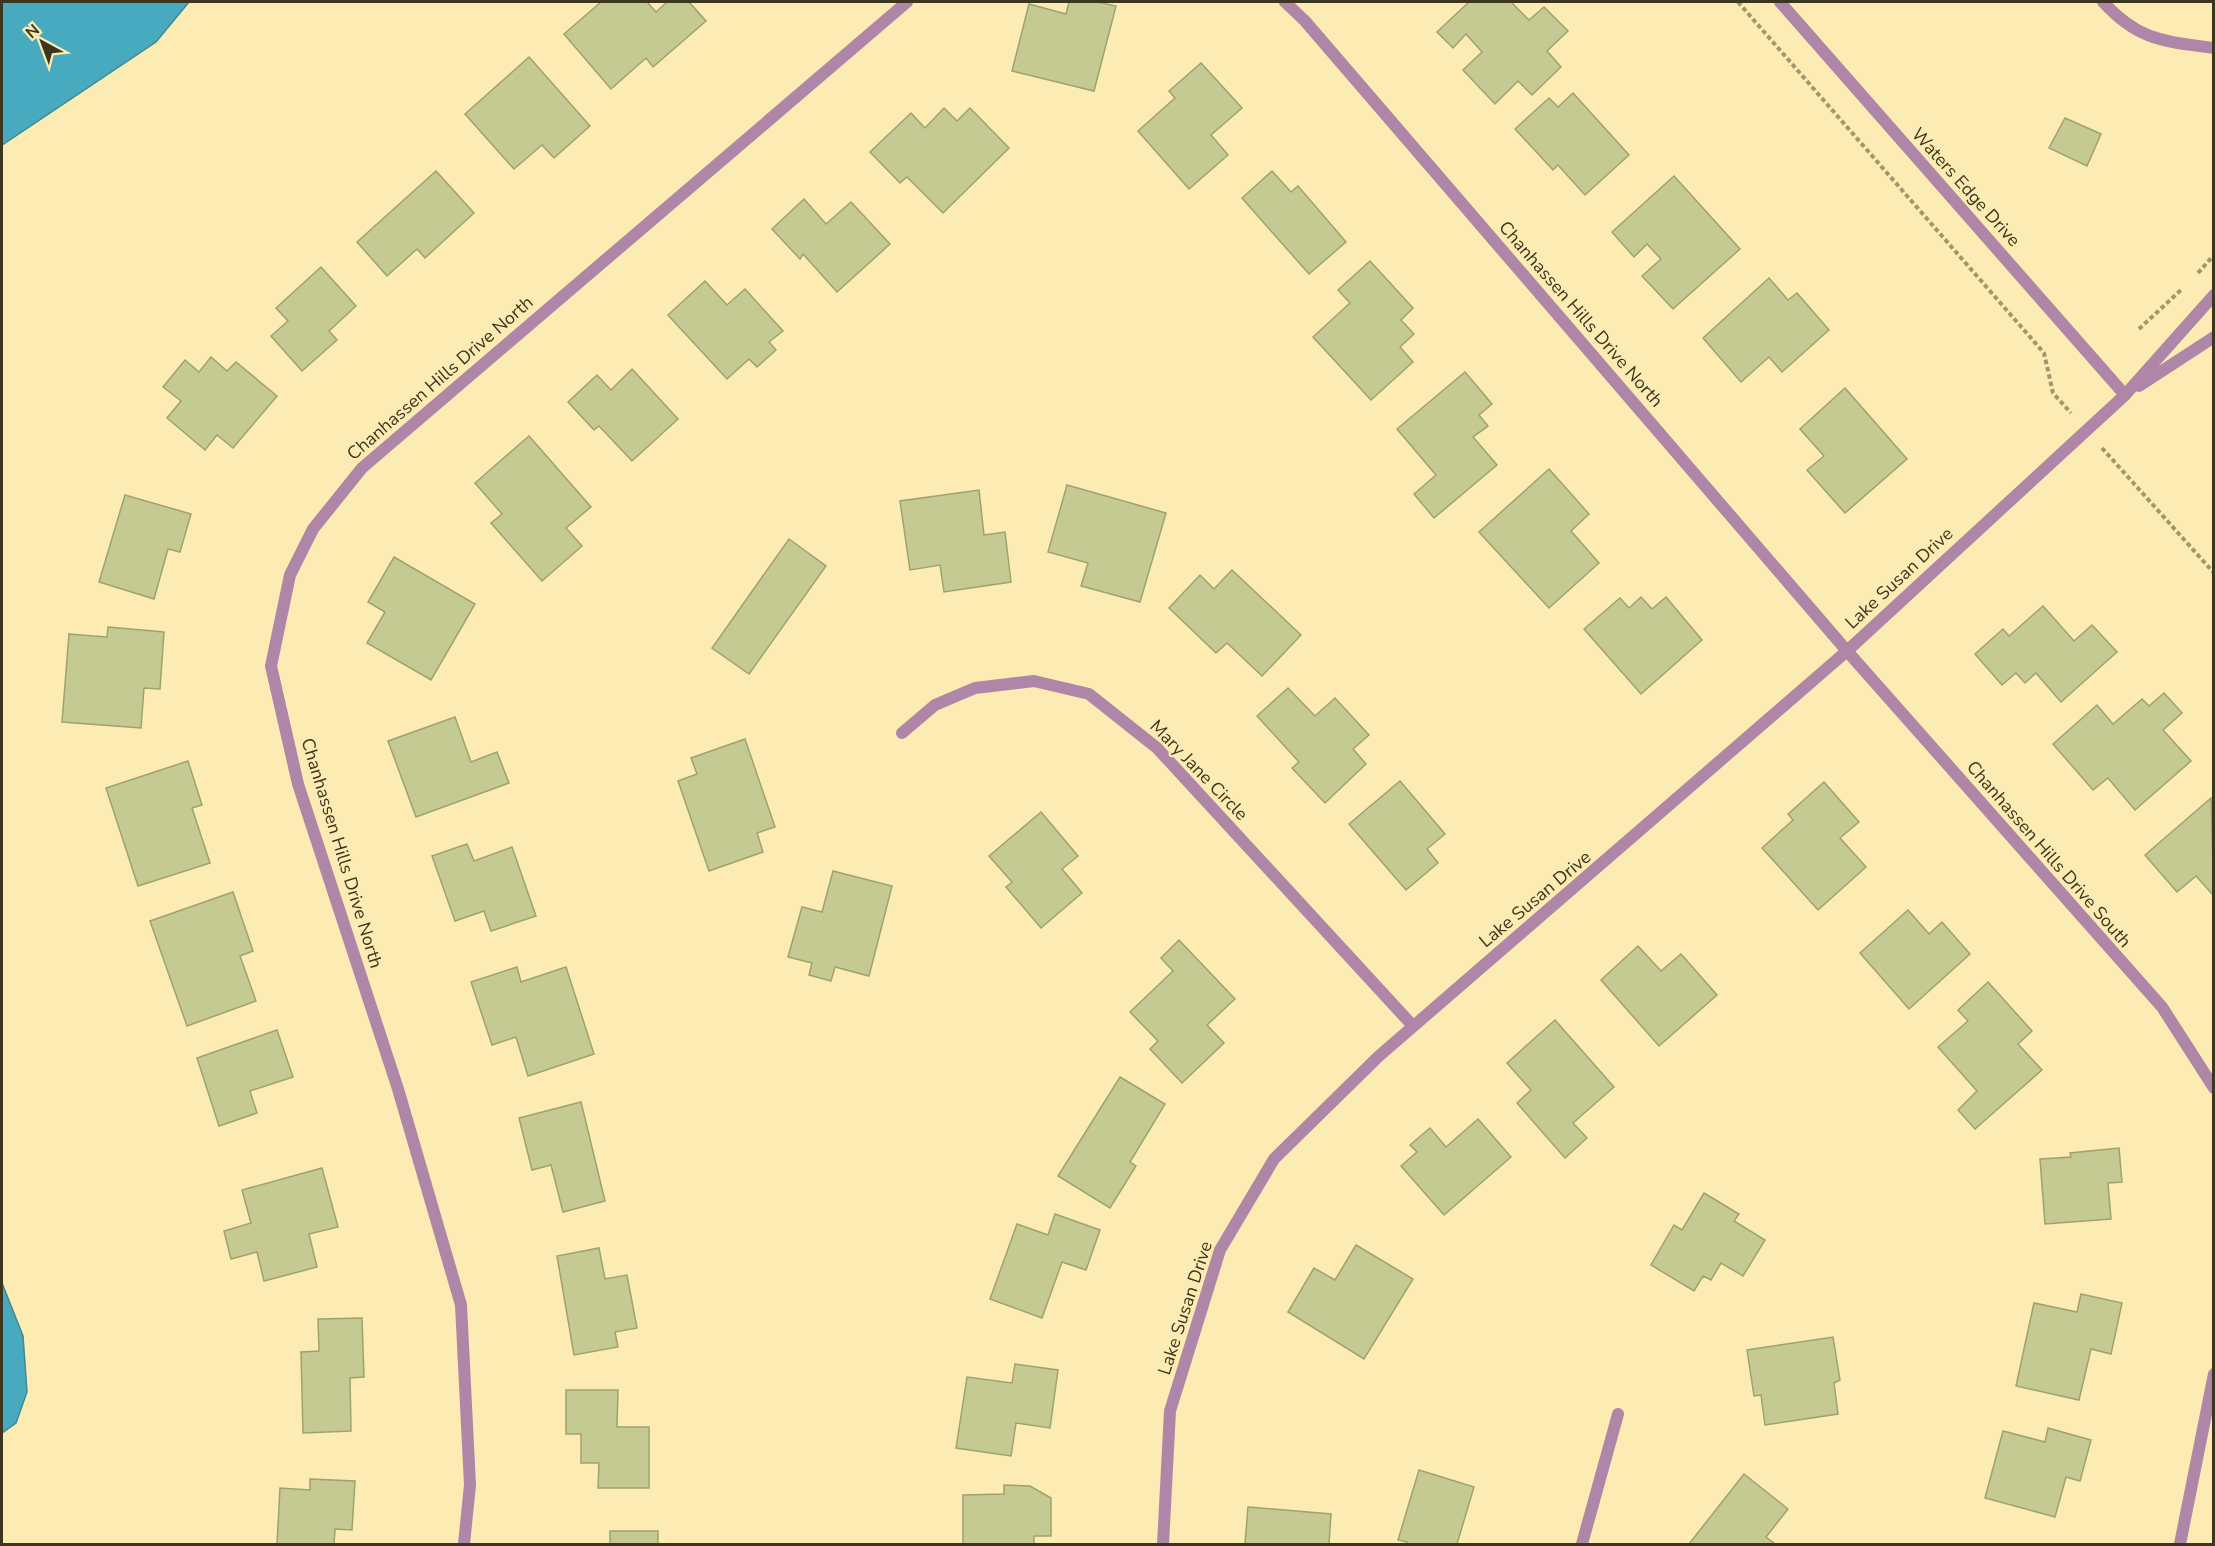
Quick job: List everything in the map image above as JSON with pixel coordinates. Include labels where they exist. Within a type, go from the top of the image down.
[{"type":"street","name":"Chanhassen Hills Drive North","points":[[464,1545],[470,1485],[461,1305],[398,1089],[298,784],[271,666],[290,575],[313,529],[362,468],[907,2]]},
{"type":"street","name":"Chanhassen Hills Drive North","points":[[1285,2],[1313,30],[1848,651]]},
{"type":"street","name":"Waters Edge Drive","points":[[1780,2],[2125,395]]},
{"type":"street","points":[[2103,2],[2121,21],[2152,39],[2214,48]]},
{"type":"street","name":"Lake Susan Drive","points":[[1163,1545],[1170,1411],[1220,1250],[1274,1159],[1413,1026],[1848,651],[2125,395],[2214,295]]},
{"type":"street","name":"Lake Susan Drive","points":[[2125,395],[2214,337]]},
{"type":"street","name":"Chanhassen Hills Drive South","points":[[1848,651],[2162,1007],[2214,1088]]},
{"type":"street","name":"Mary Jane Circle","points":[[902,733],[935,705],[975,688],[1034,681],[1089,694],[1157,748],[1413,1026]]},
{"type":"street","points":[[2180,1545],[2214,1374]]},
{"type":"street","points":[[1582,1545],[1618,1414]]},
{"type":"path","points":[[1738,2],[2044,353],[2053,393],[2214,573]]},
{"type":"path","points":[[2191,281],[2214,255]]},
{"type":"path","points":[[2139,329],[2183,288]]},
{"type":"water","points":[[2,2],[189,2],[156,42],[2,145]]},
{"type":"water","points":[[2,1283],[23,1336],[27,1392],[16,1423],[2,1433]]},
{"type":"building","points":[[601,2],[647,2],[656,12],[667,2],[689,2],[706,21],[653,67],[646,58],[611,89],[564,34]]},
{"type":"building","points":[[1069,2],[1098,2],[1116,6],[1094,91],[1012,71],[1029,4],[1066,14]]},
{"type":"building","points":[[1469,2],[1511,2],[1529,20],[1544,7],[1568,31],[1547,51],[1561,67],[1532,95],[1518,81],[1495,104],[1463,70],[1482,52],[1466,34],[1453,48],[1437,32]]},
{"type":"building","points":[[529,57],[590,126],[554,158],[542,145],[514,169],[465,114]]},
{"type":"building","points":[[1201,63],[1242,108],[1211,135],[1228,155],[1189,189],[1138,131],[1175,98],[1169,91]]},
{"type":"building","points":[[1573,93],[1629,155],[1585,195],[1558,165],[1553,170],[1515,129],[1549,98],[1558,107]]},
{"type":"building","points":[[944,108],[957,121],[970,108],[1009,148],[943,213],[907,177],[900,183],[870,152],[911,113],[925,128]]},
{"type":"building","points":[[2065,118],[2101,134],[2087,166],[2049,148]]},
{"type":"building","points":[[436,171],[474,213],[425,258],[417,249],[387,276],[357,242]]},
{"type":"building","points":[[1272,171],[1291,192],[1298,186],[1346,242],[1309,274],[1242,198]]},
{"type":"building","points":[[1674,176],[1740,249],[1673,309],[1642,276],[1661,259],[1647,244],[1634,257],[1612,232]]},
{"type":"building","points":[[804,199],[826,224],[851,202],[890,244],[837,292],[803,254],[800,259],[772,229]]},
{"type":"building","points":[[1370,261],[1413,308],[1401,320],[1414,334],[1400,347],[1413,362],[1371,400],[1313,337],[1350,303],[1338,290]]},
{"type":"building","points":[[321,267],[356,306],[329,331],[337,340],[302,371],[271,336],[288,321],[276,308]]},
{"type":"building","points":[[1769,278],[1788,300],[1797,293],[1829,330],[1782,372],[1769,357],[1741,382],[1703,338]]},
{"type":"building","points":[[705,281],[727,305],[745,289],[783,331],[769,342],[776,350],[757,367],[749,359],[727,379],[668,315]]},
{"type":"building","points":[[211,357],[227,371],[236,362],[277,396],[233,448],[217,435],[205,450],[167,418],[181,401],[163,387],[185,360],[199,372]]},
{"type":"building","points":[[632,369],[678,419],[632,461],[599,426],[594,430],[568,402],[597,375],[611,390]]},
{"type":"building","points":[[1465,372],[1492,404],[1479,415],[1488,426],[1473,437],[1497,465],[1434,518],[1414,494],[1436,475],[1397,429]]},
{"type":"building","points":[[1845,388],[1907,459],[1845,513],[1807,470],[1824,456],[1800,429]]},
{"type":"building","points":[[529,436],[591,507],[566,528],[582,546],[542,581],[491,523],[502,514],[475,483]]},
{"type":"building","points":[[1549,469],[1589,514],[1571,531],[1599,563],[1549,608],[1479,532]]},
{"type":"building","points":[[1067,485],[1166,513],[1140,602],[1081,586],[1088,563],[1048,552]]},
{"type":"building","points":[[979,490],[984,535],[1005,532],[1011,582],[944,592],[940,565],[910,570],[900,501]]},
{"type":"building","points":[[125,495],[191,514],[180,552],[168,549],[154,599],[99,582]]},
{"type":"building","points":[[789,539],[826,566],[749,674],[712,648]]},
{"type":"building","points":[[394,557],[475,604],[431,680],[367,643],[385,612],[368,602]]},
{"type":"building","points":[[1232,570],[1301,635],[1262,676],[1227,643],[1216,653],[1169,608],[1200,575],[1214,589]]},
{"type":"building","points":[[1641,597],[1652,609],[1666,597],[1702,640],[1641,694],[1584,629],[1620,598],[1629,608]]},
{"type":"building","points":[[2043,606],[2074,641],[2092,625],[2117,652],[2061,702],[2036,673],[2025,683],[2016,673],[2002,685],[1975,654],[2003,629],[2009,636]]},
{"type":"building","points":[[108,627],[164,632],[160,689],[144,688],[141,728],[62,722],[69,634],[107,637]]},
{"type":"building","points":[[1288,688],[1315,716],[1335,698],[1369,735],[1353,749],[1366,764],[1325,803],[1292,768],[1299,762],[1257,716]]},
{"type":"building","points":[[2164,693],[2182,713],[2163,730],[2191,761],[2135,810],[2108,778],[2093,790],[2053,744],[2097,705],[2113,724],[2142,699],[2149,706]]},
{"type":"building","points":[[455,717],[471,762],[497,752],[509,783],[416,817],[388,741]]},
{"type":"building","points":[[745,739],[775,827],[757,833],[763,852],[709,871],[678,781],[697,774],[691,758]]},
{"type":"building","points":[[188,761],[202,805],[192,808],[210,863],[138,886],[106,788]]},
{"type":"building","points":[[1400,781],[1445,834],[1427,849],[1438,863],[1406,890],[1349,824]]},
{"type":"building","points":[[1824,782],[1859,822],[1840,838],[1866,867],[1818,910],[1762,848],[1793,820],[1788,814]]},
{"type":"building","points":[[2211,798],[2214,896],[2196,876],[2177,892],[2145,855]]},
{"type":"building","points":[[1041,812],[1078,856],[1062,869],[1082,893],[1041,928],[1006,887],[1012,882],[989,856]]},
{"type":"building","points":[[467,844],[474,861],[512,847],[536,916],[491,931],[484,911],[455,921],[432,856]]},
{"type":"building","points":[[833,871],[892,886],[869,976],[835,967],[831,981],[809,975],[812,963],[788,957],[802,907],[822,912]]},
{"type":"building","points":[[233,892],[253,951],[240,956],[256,1001],[187,1026],[150,921]]},
{"type":"building","points":[[1908,910],[1929,934],[1942,922],[1970,954],[1909,1009],[1860,953]]},
{"type":"building","points":[[1179,940],[1235,999],[1207,1025],[1224,1043],[1182,1083],[1150,1049],[1158,1041],[1130,1012],[1173,971],[1161,958]]},
{"type":"building","points":[[1638,946],[1661,971],[1681,954],[1717,995],[1659,1046],[1601,980]]},
{"type":"building","points":[[517,967],[521,982],[566,967],[594,1054],[528,1076],[516,1037],[492,1045],[471,982]]},
{"type":"building","points":[[1988,982],[2032,1031],[2018,1044],[2042,1070],[1975,1129],[1958,1110],[1977,1091],[1938,1047],[1968,1021],[1958,1010]]},
{"type":"building","points":[[1555,1020],[1614,1087],[1573,1123],[1587,1138],[1565,1158],[1517,1103],[1531,1090],[1507,1063]]},
{"type":"building","points":[[277,1030],[293,1077],[250,1091],[257,1113],[219,1126],[197,1058]]},
{"type":"building","points":[[1120,1077],[1165,1104],[1130,1162],[1136,1166],[1110,1208],[1058,1176]]},
{"type":"building","points":[[581,1102],[605,1201],[563,1212],[551,1165],[532,1170],[519,1118]]},
{"type":"building","points":[[1478,1119],[1511,1157],[1444,1215],[1401,1166],[1417,1152],[1410,1145],[1430,1128],[1446,1147]]},
{"type":"building","points":[[2119,1148],[2122,1182],[2108,1183],[2111,1219],[2045,1224],[2040,1159],[2071,1157],[2070,1153]]},
{"type":"building","points":[[322,1168],[338,1227],[309,1234],[317,1267],[264,1281],[257,1252],[231,1259],[224,1231],[251,1223],[242,1190]]},
{"type":"building","points":[[1704,1193],[1739,1214],[1734,1221],[1765,1240],[1743,1276],[1721,1263],[1711,1280],[1703,1276],[1694,1291],[1651,1265],[1674,1225],[1682,1230]]},
{"type":"building","points":[[1055,1214],[1100,1230],[1086,1270],[1062,1262],[1042,1318],[990,1299],[1017,1224],[1048,1235]]},
{"type":"building","points":[[1356,1245],[1413,1279],[1364,1359],[1288,1312],[1314,1268],[1335,1280]]},
{"type":"building","points":[[599,1248],[605,1279],[627,1275],[637,1328],[615,1332],[618,1347],[574,1355],[557,1256]]},
{"type":"building","points":[[2081,1294],[2122,1303],[2111,1354],[2091,1349],[2079,1400],[2016,1386],[2034,1303],[2077,1312]]},
{"type":"building","points":[[362,1318],[364,1377],[350,1378],[351,1431],[303,1433],[301,1352],[319,1351],[318,1319]]},
{"type":"building","points":[[1833,1337],[1840,1380],[1834,1383],[1838,1414],[1765,1425],[1761,1395],[1754,1396],[1747,1350]]},
{"type":"building","points":[[1015,1364],[1058,1370],[1050,1428],[1016,1423],[1011,1456],[956,1448],[967,1377],[1012,1383]]},
{"type":"building","points":[[566,1390],[618,1390],[617,1427],[649,1427],[649,1488],[598,1488],[599,1463],[581,1463],[581,1434],[566,1434]]},
{"type":"building","points":[[2048,1428],[2091,1440],[2080,1481],[2066,1477],[2055,1517],[1985,1498],[2003,1431],[2045,1442]]},
{"type":"building","points":[[1419,1470],[1474,1487],[1457,1544],[1406,1544],[1407,1542],[1398,1540]]},
{"type":"building","points":[[1744,1474],[1788,1509],[1766,1537],[1775,1544],[1689,1544]]},
{"type":"building","points":[[310,1479],[355,1481],[352,1530],[335,1529],[334,1544],[277,1544],[280,1488],[310,1490]]},
{"type":"building","points":[[1004,1485],[1030,1486],[1051,1498],[1051,1536],[1034,1536],[1034,1544],[963,1544],[963,1495],[1004,1494]]},
{"type":"building","points":[[1248,1507],[1331,1514],[1329,1544],[1245,1544]]},
{"type":"building","points":[[610,1531],[658,1531],[658,1544],[610,1544]]}]
